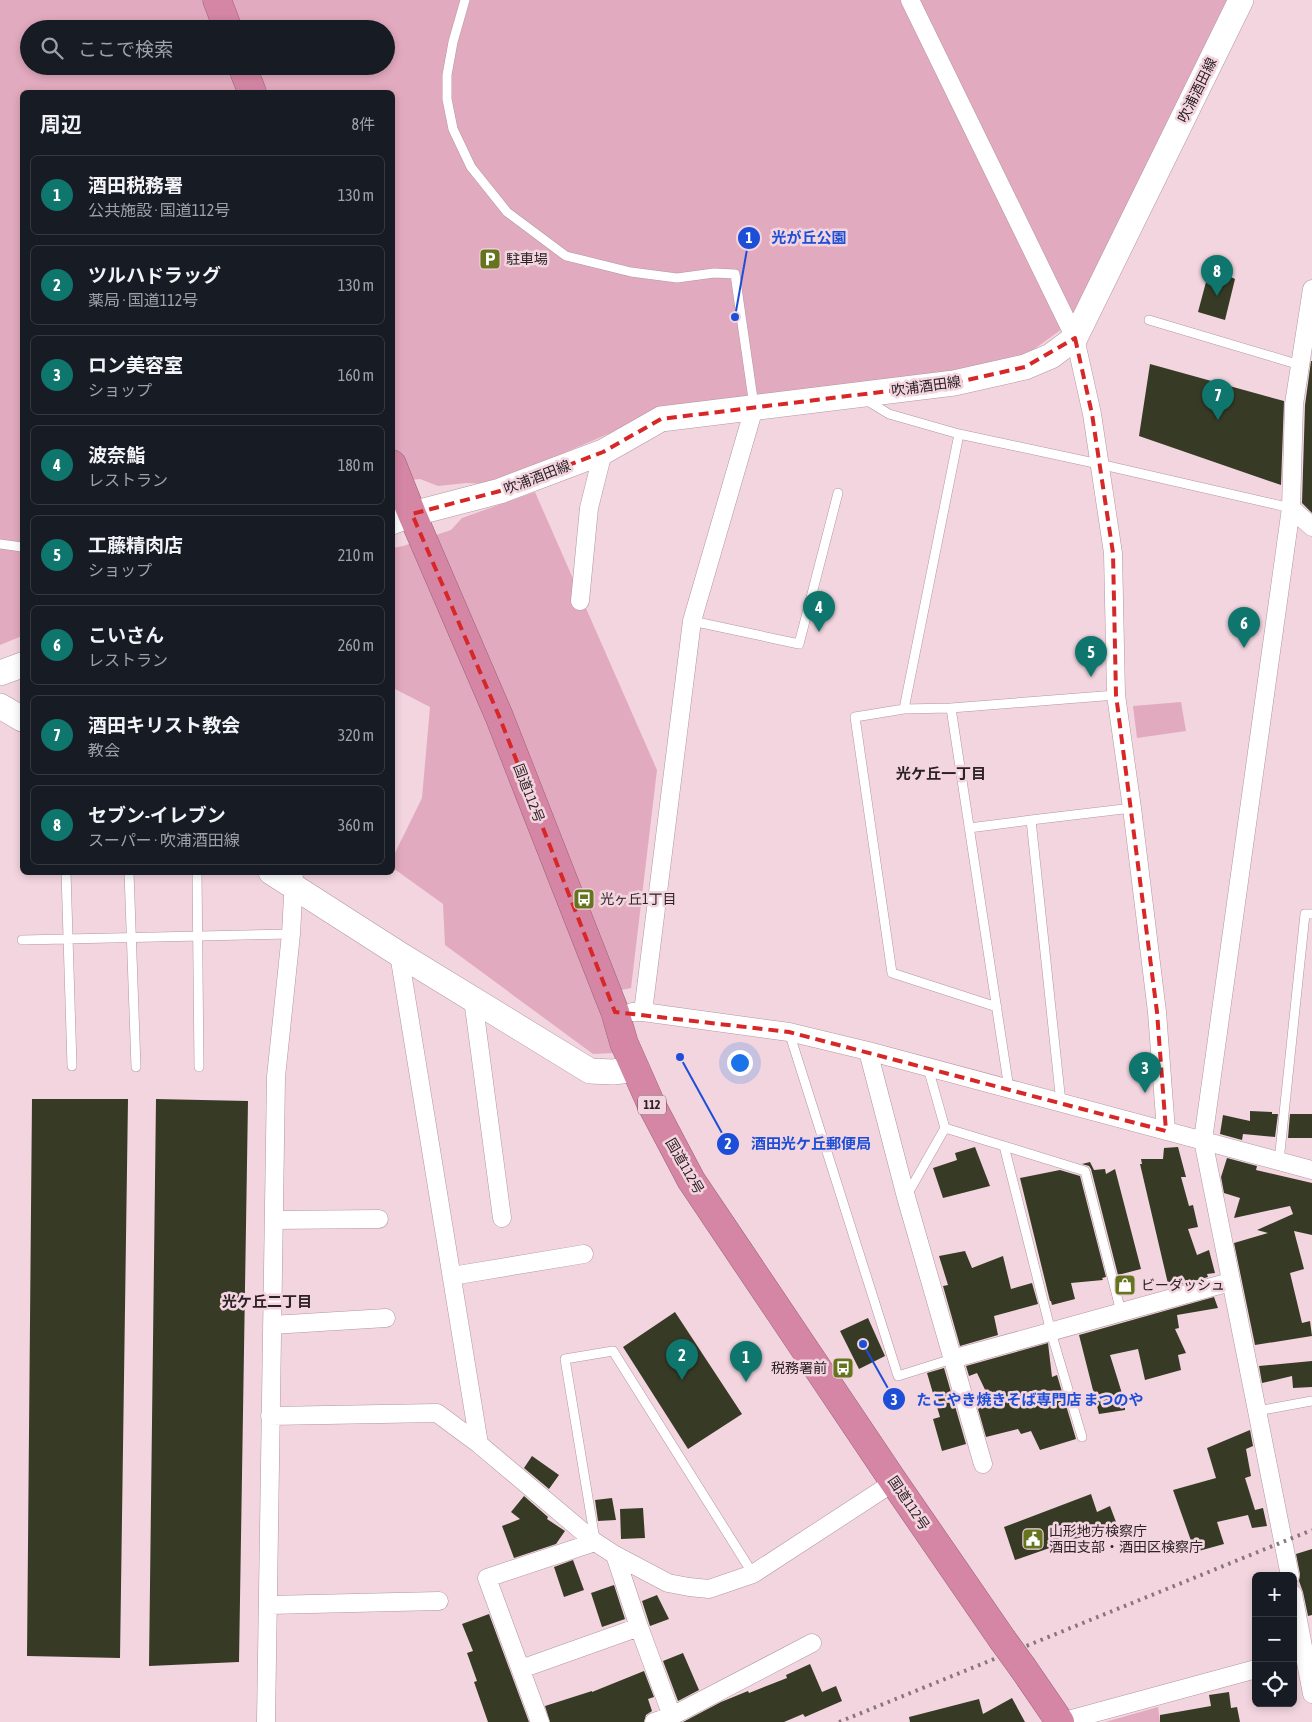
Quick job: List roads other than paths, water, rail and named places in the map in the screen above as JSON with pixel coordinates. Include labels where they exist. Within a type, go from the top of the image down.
[{"type":"highway","points":[[217,0],[225,20]]},
{"type":"highway","points":[[245,75],[251,90]]},
{"type":"highway","name":"国道112号","points":[[395,480],[402,518],[499,716],[615,1012],[624,1043],[651,1104],[691,1180],[894,1482],[1061,1722]]},
{"type":"main road","name":"吹浦酒田線","points":[[402,518],[500,491],[603,452],[662,419],[954,383],[1025,367],[1051,356],[1075,338],[1241,0]]},
{"type":"main road","points":[[0,673],[20,666]]},
{"type":"main road","points":[[0,706],[20,718]]},
{"type":"main road","points":[[280,875],[293,879],[399,954],[590,1071],[613,1072],[637,1069]]},
{"type":"street","points":[[910,0],[1075,338],[1092,414],[1113,552],[1116,695],[1157,1012],[1166,1130]]},
{"type":"street","points":[[1289,1572],[1203,1140],[1291,508],[1294,404],[1312,289]]},
{"type":"street","points":[[642,1012],[692,621],[754,408]]},
{"type":"street","points":[[580,601],[589,508],[603,452]]},
{"type":"street","points":[[1291,508],[1312,527]]},
{"type":"street","points":[[266,1722],[276,1077],[291,934],[293,879]]},
{"type":"street","points":[[399,954],[479,1444]]},
{"type":"street","points":[[473,999],[502,1218]]},
{"type":"street","points":[[615,1012],[642,1012],[789,1032],[868,1051],[1312,1170]]},
{"type":"street","points":[[868,1051],[906,1197],[983,1464]]},
{"type":"street","points":[[274,1220],[379,1219]]},
{"type":"street","points":[[452,1276],[584,1254]]},
{"type":"street","points":[[952,1359],[1230,1282]]},
{"type":"street","points":[[272,1325],[386,1318]]},
{"type":"street","points":[[270,1416],[437,1413],[479,1444],[595,1542],[615,1555],[668,1583],[689,1587],[710,1589],[753,1574],[894,1482]]},
{"type":"street","points":[[540,1722],[486,1578],[595,1542]]},
{"type":"street","points":[[615,1555],[672,1716]]},
{"type":"street","points":[[1300,1600],[1299,1658],[1312,1694]]},
{"type":"street","points":[[269,1605],[439,1601]]},
{"type":"street","points":[[521,1669],[639,1627]]},
{"type":"street","points":[[654,1722],[672,1716],[812,1643]]},
{"type":"street","points":[[1061,1722],[1252,1671]]},
{"type":"lane","points":[[465,0],[452,42],[446,75],[447,99],[453,128],[471,167],[507,212],[566,256],[631,272],[677,278],[714,273],[735,274],[754,408]]},
{"type":"lane","points":[[1149,320],[1300,365]]},
{"type":"lane","points":[[858,395],[889,414],[959,434],[1291,508]]},
{"type":"lane","points":[[904,709],[959,434]]},
{"type":"lane","points":[[692,621],[799,644],[838,493]]},
{"type":"lane","points":[[0,544],[20,547]]},
{"type":"lane","points":[[997,1007],[892,973],[855,717],[904,709],[951,708],[1116,695]]},
{"type":"lane","points":[[951,708],[1009,1089]]},
{"type":"lane","points":[[969,828],[1132,808]]},
{"type":"lane","points":[[1030,820],[1061,1103]]},
{"type":"lane","points":[[66,875],[72,1066]]},
{"type":"lane","points":[[129,875],[136,1068]]},
{"type":"lane","points":[[197,875],[200,1068]]},
{"type":"lane","points":[[1279,1161],[1305,914],[1312,914]]},
{"type":"lane","points":[[22,940],[291,934]]},
{"type":"lane","points":[[789,1032],[898,1376],[952,1359]]},
{"type":"lane","points":[[906,1197],[945,1128],[928,1068]]},
{"type":"lane","points":[[945,1128],[1085,1171],[1120,1312]]},
{"type":"lane","points":[[1004,1146],[1051,1332],[1082,1437]]},
{"type":"lane","points":[[595,1542],[565,1359],[613,1351],[753,1574]]},
{"type":"lane","points":[[1257,1411],[1312,1401]]},
{"type":"railway","points":[[839,1722],[1312,1530]]},
{"type":"place","name":"駐車場","points":[[490,259]]},
{"type":"place","name":"セブン-イレブン","points":[[1217,296]]},
{"type":"place","name":"光が丘公園","points":[[735,317]]},
{"type":"place","name":"酒田キリスト教会","points":[[1218,420]]},
{"type":"place","name":"波奈鮨","points":[[819,632]]},
{"type":"place","name":"こいさん","points":[[1244,648]]},
{"type":"place","name":"工藤精肉店","points":[[1091,677]]},
{"type":"place","name":"光ヶ丘1丁目","points":[[584,899]]},
{"type":"place","name":"酒田光ケ丘郵便局","points":[[680,1057]]},
{"type":"place","name":"ロン美容室","points":[[1145,1093]]},
{"type":"place","name":"ビーダッシュ","points":[[1125,1285]]},
{"type":"place","name":"たこやき焼きそば専門店 まつのや","points":[[863,1344]]},
{"type":"place","name":"税務署前","points":[[843,1368]]},
{"type":"place","name":"ツルハドラッグ","points":[[682,1380]]},
{"type":"place","name":"酒田税務署","points":[[746,1382]]},
{"type":"place","name":"山形地方検察庁 酒田支部・酒田区検察庁","points":[[1033,1539]]},
{"type":"district","name":"光ケ丘一丁目","points":[[941,774]]},
{"type":"district","name":"光ケ丘二丁目","points":[[267,1302]]}]
